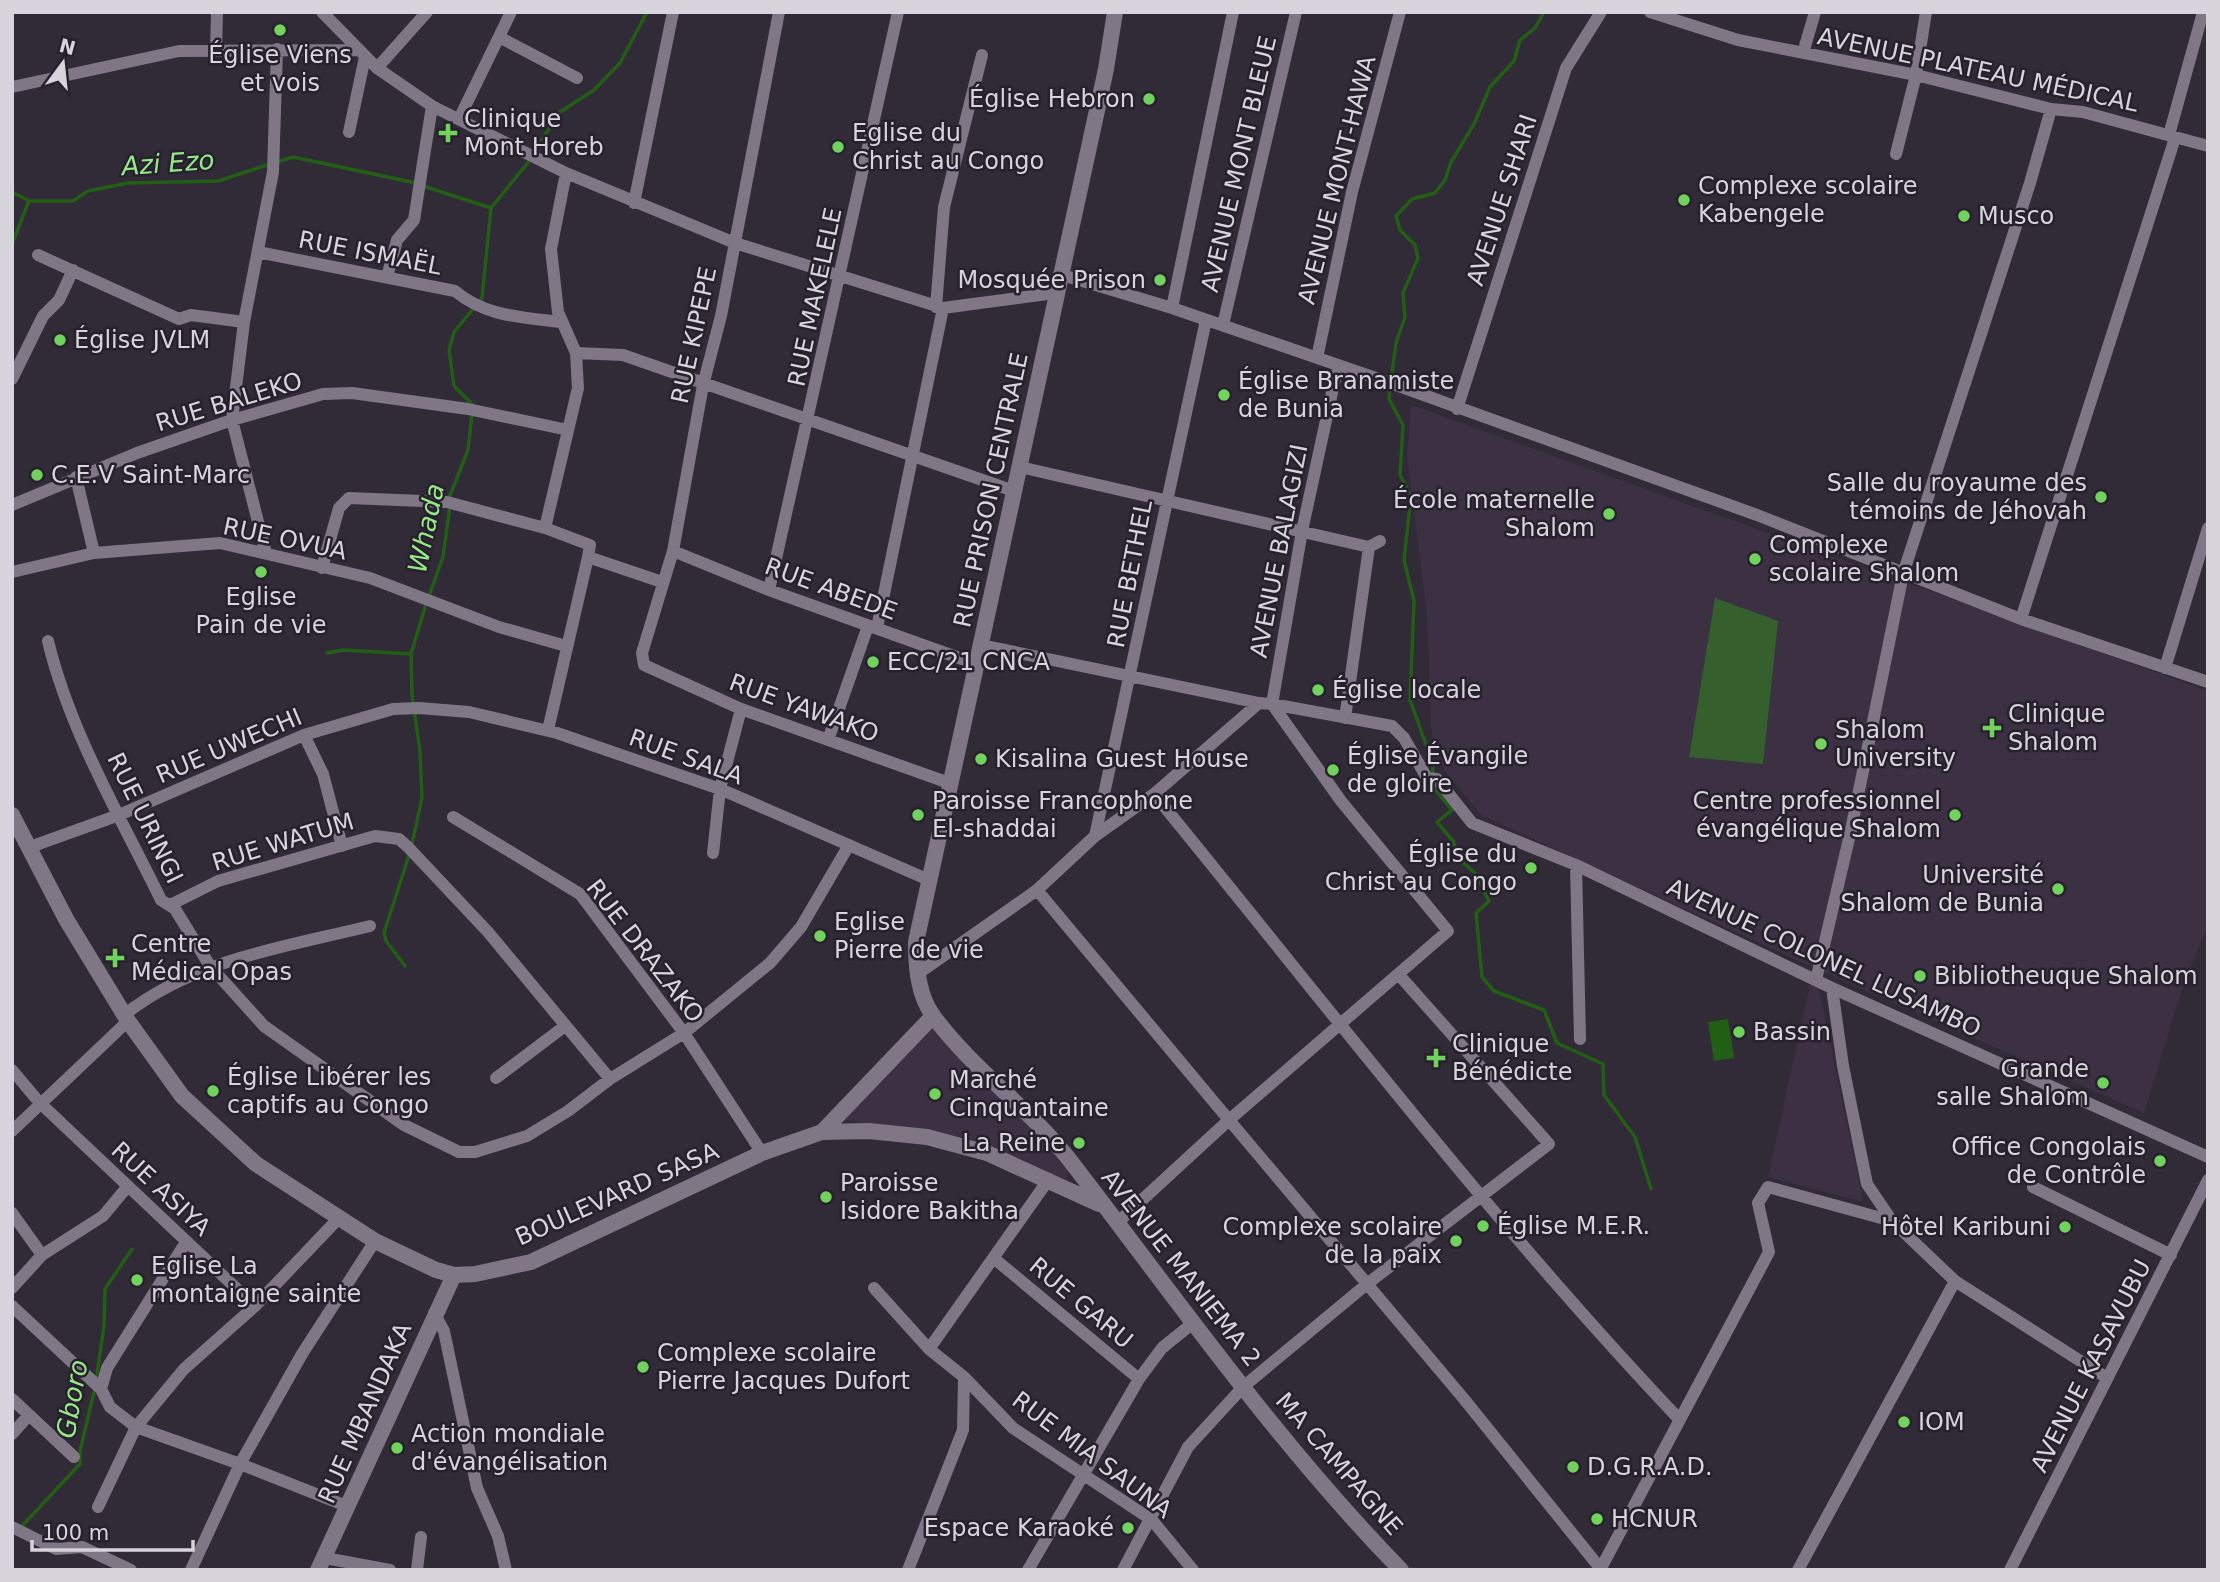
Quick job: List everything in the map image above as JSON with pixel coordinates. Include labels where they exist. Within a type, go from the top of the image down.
[{"type":"street","points":[[216,12],[216,50]]},
{"type":"street","points":[[322,12],[377,68],[432,106],[566,173],[735,243],[940,308],[1055,293]]},
{"type":"street","points":[[377,68],[427,12]]},
{"type":"street","points":[[458,119],[511,12]]},
{"type":"street","points":[[634,203],[673,12]]},
{"type":"street","name":"RUE KIPEPE","points":[[644,665],[642,653],[673,551],[703,385],[735,243],[779,12]]},
{"type":"street","name":"RUE MAKELELE","points":[[769,590],[841,278],[898,12]]},
{"type":"street","name":"RUE PRISON CENTRALE","points":[[933,1016],[916,975],[916,942],[1020,467],[1059,274],[1106,69],[1115,12]]},
{"type":"street","points":[[1172,308],[1233,12]]},
{"type":"street","name":"AVENUE MONT BLEUE","points":[[1223,325],[1296,12]]},
{"type":"street","name":"AVENUE MONT-HAWA","points":[[1317,358],[1352,192],[1400,12]]},
{"type":"street","name":"AVENUE SHARI","points":[[1457,409],[1566,68],[1601,12]]},
{"type":"street","name":"AVENUE PLATEAU MÉDICAL","points":[[1650,12],[1738,40],[1916,75],[2051,109],[2083,112],[2208,146]]},
{"type":"street","points":[[1803,53],[1815,12]]},
{"type":"street","points":[[1896,154],[1916,75],[1926,12]]},
{"type":"street","points":[[2021,620],[2172,136],[2203,12]]},
{"type":"street","points":[[499,37],[577,78]]},
{"type":"street","points":[[266,554],[232,420],[244,322],[273,172],[277,49]]},
{"type":"street","points":[[12,87],[179,51],[277,49],[361,53]]},
{"type":"street","points":[[349,132],[361,53]]},
{"type":"street","points":[[828,740],[873,627],[914,455],[940,308],[944,207],[982,55]]},
{"type":"street","points":[[387,277],[397,240],[414,220],[432,106]]},
{"type":"street","points":[[1816,980],[1851,830],[1878,686],[1903,574],[2030,183],[2051,109]]},
{"type":"street","points":[[545,528],[578,387],[576,353],[560,322],[551,248],[566,173]]},
{"type":"street","name":"RUE ISMAËL","points":[[258,252],[456,291],[475,306],[492,313],[560,322]]},
{"type":"street","points":[[38,255],[179,319],[191,315],[244,322]]},
{"type":"street","points":[[12,379],[43,316],[59,300],[73,270]]},
{"type":"street","points":[[1059,274],[1172,308],[1391,383],[1757,515],[2021,620],[2208,682]]},
{"type":"street","name":"RUE BETHEL","points":[[1095,835],[1131,678],[1165,501],[1206,320]]},
{"type":"street","points":[[576,353],[623,355],[1014,491]]},
{"type":"street","name":"AVENUE BALAGIZI","points":[[1265,703],[1338,366]]},
{"type":"street","name":"RUE BALEKO","points":[[12,505],[76,477],[232,420],[323,394],[352,393],[472,410],[568,430]]},
{"type":"street","points":[[1020,467],[1302,531],[1374,544],[1345,718]]},
{"type":"street","points":[[76,477],[94,553]]},
{"type":"street","points":[[322,568],[339,508],[349,498],[450,503],[545,528],[590,545],[548,730]]},
{"type":"street","points":[[2165,668],[2208,528]]},
{"type":"street","name":"RUE OVUA","points":[[12,572],[94,553],[219,542],[370,578],[499,627],[566,646]]},
{"type":"street","name":"RUE ABEDE","points":[[673,551],[769,590],[976,664]]},
{"type":"street","points":[[588,557],[662,582]]},
{"type":"street","name":"RUE URINGI","points":[[47,641],[53,664],[102,784],[161,900],[170,905],[210,966],[264,1026],[404,1125],[460,1152],[475,1152],[527,1136],[568,1111],[610,1079],[684,1033],[770,964],[801,927],[849,845]]},
{"type":"street","name":"AVENUE COLONEL LUSAMBO","points":[[981,645],[1131,678],[1392,726],[1404,738],[1432,779],[1472,823],[1576,865],[1832,988],[2208,1157]]},
{"type":"street","name":"RUE YAWAKO","points":[[644,665],[741,709],[952,783]]},
{"type":"street","points":[[916,975],[1037,890],[1095,835],[1154,794],[1265,703],[1341,802],[1448,931],[1400,976],[1229,1120],[1118,1222]]},
{"type":"street","name":"RUE UWECHI","points":[[30,847],[120,815],[304,736],[393,709],[414,708]]},
{"type":"street","name":"RUE SALA","points":[[414,708],[469,712],[548,730],[720,789],[929,880]]},
{"type":"street","points":[[713,853],[720,789],[741,709]]},
{"type":"street","points":[[304,736],[323,774],[342,846]]},
{"type":"street","points":[[1154,794],[1482,1194],[1621,1359],[1679,1419]]},
{"type":"street","name":"BOULEVARD SASA","points":[[12,815],[66,919],[126,1018],[182,1096],[256,1164],[375,1241],[436,1270],[454,1275],[475,1274],[531,1262],[762,1153],[822,1132],[869,1131],[927,1137],[987,1153],[1102,1205]]},
{"type":"street","name":"RUE DRAZAKO","points":[[453,817],[580,894],[684,1033],[762,1153]]},
{"type":"street","name":"RUE WATUM","points":[[170,905],[218,881],[375,836],[399,839],[488,932],[565,1026]]},
{"type":"street","points":[[1576,865],[1580,1039]]},
{"type":"street","points":[[1037,890],[1367,1284],[1600,1569],[1768,1246],[1758,1203],[1768,1187],[1892,1221]]},
{"type":"street","points":[[12,1131],[143,1000],[210,966],[370,926]]},
{"type":"street","name":"AVENUE MANIEMA 2","points":[[933,1016],[1070,1161],[1243,1387],[1367,1284],[1549,1144],[1400,976]]},
{"type":"street","points":[[1832,988],[1843,1066],[1867,1184],[1892,1221],[1955,1281],[2107,1378]]},
{"type":"street","name":"BOULEVARD SASA","points":[[822,1132],[933,1016]]},
{"type":"street","points":[[496,1078],[565,1026],[610,1079]]},
{"type":"street","name":"RUE ASIYA","points":[[12,1070],[39,1102],[255,1306]]},
{"type":"street","points":[[929,1349],[996,1260],[1049,1180]]},
{"type":"street","name":"AVENUE KASAVUBU","points":[[2010,1570],[2208,1180]]},
{"type":"street","points":[[12,1288],[42,1255],[103,1216],[128,1186]]},
{"type":"street","points":[[2033,1187],[2171,1255]]},
{"type":"street","points":[[12,1213],[42,1255]]},
{"type":"street","points":[[98,1507],[136,1427],[184,1369],[255,1306],[338,1219]]},
{"type":"street","points":[[191,1570],[240,1464],[302,1354],[375,1241]]},
{"type":"street","points":[[101,1389],[107,1368],[186,1242]]},
{"type":"street","name":"RUE GARU","points":[[996,1260],[1139,1379]]},
{"type":"street","name":"RUE MBANDAKA","points":[[322,1564],[434,1313],[454,1275]]},
{"type":"street","points":[[1798,1570],[1955,1281]]},
{"type":"street","name":"RUE MIA SAUNA","points":[[874,1288],[929,1349],[964,1377],[1013,1428],[1152,1520],[1193,1570]]},
{"type":"street","points":[[12,1306],[101,1389],[110,1408],[136,1427],[349,1507]]},
{"type":"street","points":[[434,1313],[444,1331],[477,1488],[498,1536],[506,1570]]},
{"type":"street","points":[[1028,1570],[1139,1379],[1162,1348],[1193,1323]]},
{"type":"street","points":[[908,1570],[963,1430],[964,1377]]},
{"type":"street","points":[[1123,1570],[1152,1520],[1188,1447],[1243,1387]]},
{"type":"street","name":"MA CAMPAGNE","points":[[1243,1387],[1401,1570]]},
{"type":"street","points":[[12,1399],[75,1457]]},
{"type":"street","points":[[12,1434],[29,1415]]},
{"type":"street","points":[[16,1529],[55,1549],[82,1547],[131,1570]]},
{"type":"street","points":[[417,1570],[421,1537]]},
{"type":"street","points":[[322,1564],[390,1570]]},
{"type":"shaded area","name":"Shalom University","points":[[1411,405],[2208,691],[2208,924],[2180,995],[2144,1113],[1803,963],[1481,815],[1437,761],[1431,727],[1427,615],[1407,455]]},
{"type":"shaded area","points":[[1715,598],[1778,621],[1763,764],[1689,757]]},
{"type":"shaded area","points":[[1811,980],[1818,983],[1863,1202],[1768,1177]]},
{"type":"shaded area","points":[[1728,1019],[1734,1058],[1714,1061],[1708,1022]]},
{"type":"shaded area","points":[[935,1025],[1069,1163],[1067,1180],[962,1137],[871,1126],[840,1118]]},
{"type":"waterway","name":"Whada","points":[[538,146],[560,112],[594,90],[620,63],[647,12]]},
{"type":"waterway","points":[[1391,380],[1396,343],[1405,317],[1403,293],[1418,258],[1415,245],[1400,230],[1396,216],[1412,199],[1435,193],[1445,180],[1451,162],[1474,124],[1490,87],[1514,61],[1520,40],[1535,28],[1544,12]]},
{"type":"waterway","name":"Azi Ezo","points":[[277,162],[293,157],[416,183]]},
{"type":"waterway","name":"Whada","points":[[449,498],[468,450],[473,405],[454,386],[449,350],[454,332],[482,298],[491,208],[530,160]]},
{"type":"waterway","name":"Azi Ezo","points":[[12,192],[29,201],[73,201],[88,191],[128,183],[218,181],[270,164]]},
{"type":"waterway","name":"Azi Ezo","points":[[423,186],[491,208]]},
{"type":"waterway","points":[[12,244],[29,201]]},
{"type":"waterway","points":[[1390,388],[1389,399],[1403,425],[1400,475],[1411,496],[1404,560],[1414,601],[1410,700],[1433,764],[1432,786],[1452,810],[1437,822],[1453,841],[1461,861],[1475,873],[1489,901],[1476,913],[1482,977],[1494,991],[1544,1010],[1557,1043],[1603,1064],[1604,1095],[1635,1137],[1651,1189]]},
{"type":"waterway","name":"Whada","points":[[429,596],[443,557],[450,506]]},
{"type":"waterway","name":"Whada","points":[[412,844],[422,798],[420,751],[412,695],[411,654],[426,604]]},
{"type":"waterway","points":[[327,653],[343,650],[411,654]]},
{"type":"waterway","name":"Whada","points":[[405,966],[386,941],[384,933],[409,855]]},
{"type":"waterway","name":"Gboro","points":[[96,1381],[104,1326],[105,1289],[132,1249]]},
{"type":"waterway","name":"Gboro","points":[[21,1527],[80,1464],[80,1451],[95,1388]]},
{"type":"place","name":"Église Viens et vois","points":[[280,30]]},
{"type":"place","name":"Église Hebron","points":[[1149,99]]},
{"type":"place","name":"Clinique Mont Horeb","points":[[448,133]]},
{"type":"place","name":"Eglise du Christ au Congo","points":[[838,147]]},
{"type":"place","name":"Complexe scolaire Kabengele","points":[[1684,200]]},
{"type":"place","name":"Musco","points":[[1964,216]]},
{"type":"place","name":"Mosquée Prison","points":[[1160,280]]},
{"type":"place","name":"Église JVLM","points":[[60,340]]},
{"type":"place","name":"Église Branamiste de Bunia","points":[[1224,395]]},
{"type":"place","name":"C.E.V Saint-Marc","points":[[37,475]]},
{"type":"place","name":"Salle du royaume des témoins de Jéhovah","points":[[2101,497]]},
{"type":"place","name":"École maternelle Shalom","points":[[1609,514]]},
{"type":"place","name":"Complexe scolaire Shalom","points":[[1755,559]]},
{"type":"place","name":"Eglise Pain de vie","points":[[261,572]]},
{"type":"place","name":"ECC/21 CNCA","points":[[873,662]]},
{"type":"place","name":"Église locale","points":[[1318,690]]},
{"type":"place","name":"Clinique Shalom","points":[[1992,728]]},
{"type":"place","name":"Shalom University","points":[[1821,744]]},
{"type":"place","name":"Kisalina Guest House","points":[[981,759]]},
{"type":"place","name":"Église Évangile de gloire","points":[[1333,770]]},
{"type":"place","name":"Paroisse Francophone El-shaddai","points":[[918,815]]},
{"type":"place","name":"Centre professionnel évangélique Shalom","points":[[1955,815]]},
{"type":"place","name":"Église du Christ au Congo","points":[[1531,868]]},
{"type":"place","name":"Université Shalom de Bunia","points":[[2058,889]]},
{"type":"place","name":"Eglise Pierre de vie","points":[[820,936]]},
{"type":"place","name":"Centre Médical Opas","points":[[115,958]]},
{"type":"place","name":"Bibliotheuque Shalom","points":[[1920,976]]},
{"type":"place","name":"Bassin","points":[[1739,1032]]},
{"type":"place","name":"Clinique Bénédicte","points":[[1436,1058]]},
{"type":"place","name":"Grande salle Shalom","points":[[2103,1083]]},
{"type":"place","name":"Église Libérer les captifs au Congo","points":[[213,1091]]},
{"type":"place","name":"Marché Cinquantaine","points":[[935,1094]]},
{"type":"place","name":"La Reine","points":[[1079,1143]]},
{"type":"place","name":"Office Congolais de Contrôle","points":[[2160,1161]]},
{"type":"place","name":"Paroisse Isidore Bakitha","points":[[826,1197]]},
{"type":"place","name":"Église M.E.R.","points":[[1483,1226]]},
{"type":"place","name":"Hôtel Karibuni","points":[[2065,1227]]},
{"type":"place","name":"Complexe scolaire de la paix","points":[[1456,1241]]},
{"type":"place","name":"Eglise La montaigne sainte","points":[[137,1280]]},
{"type":"place","name":"Complexe scolaire Pierre Jacques Dufort","points":[[643,1367]]},
{"type":"place","name":"IOM","points":[[1904,1422]]},
{"type":"place","name":"Action mondiale d'évangélisation","points":[[397,1448]]},
{"type":"place","name":"D.G.R.A.D.","points":[[1573,1467]]},
{"type":"place","name":"HCNUR","points":[[1597,1519]]},
{"type":"place","name":"Espace Karaoké","points":[[1128,1528]]}]
